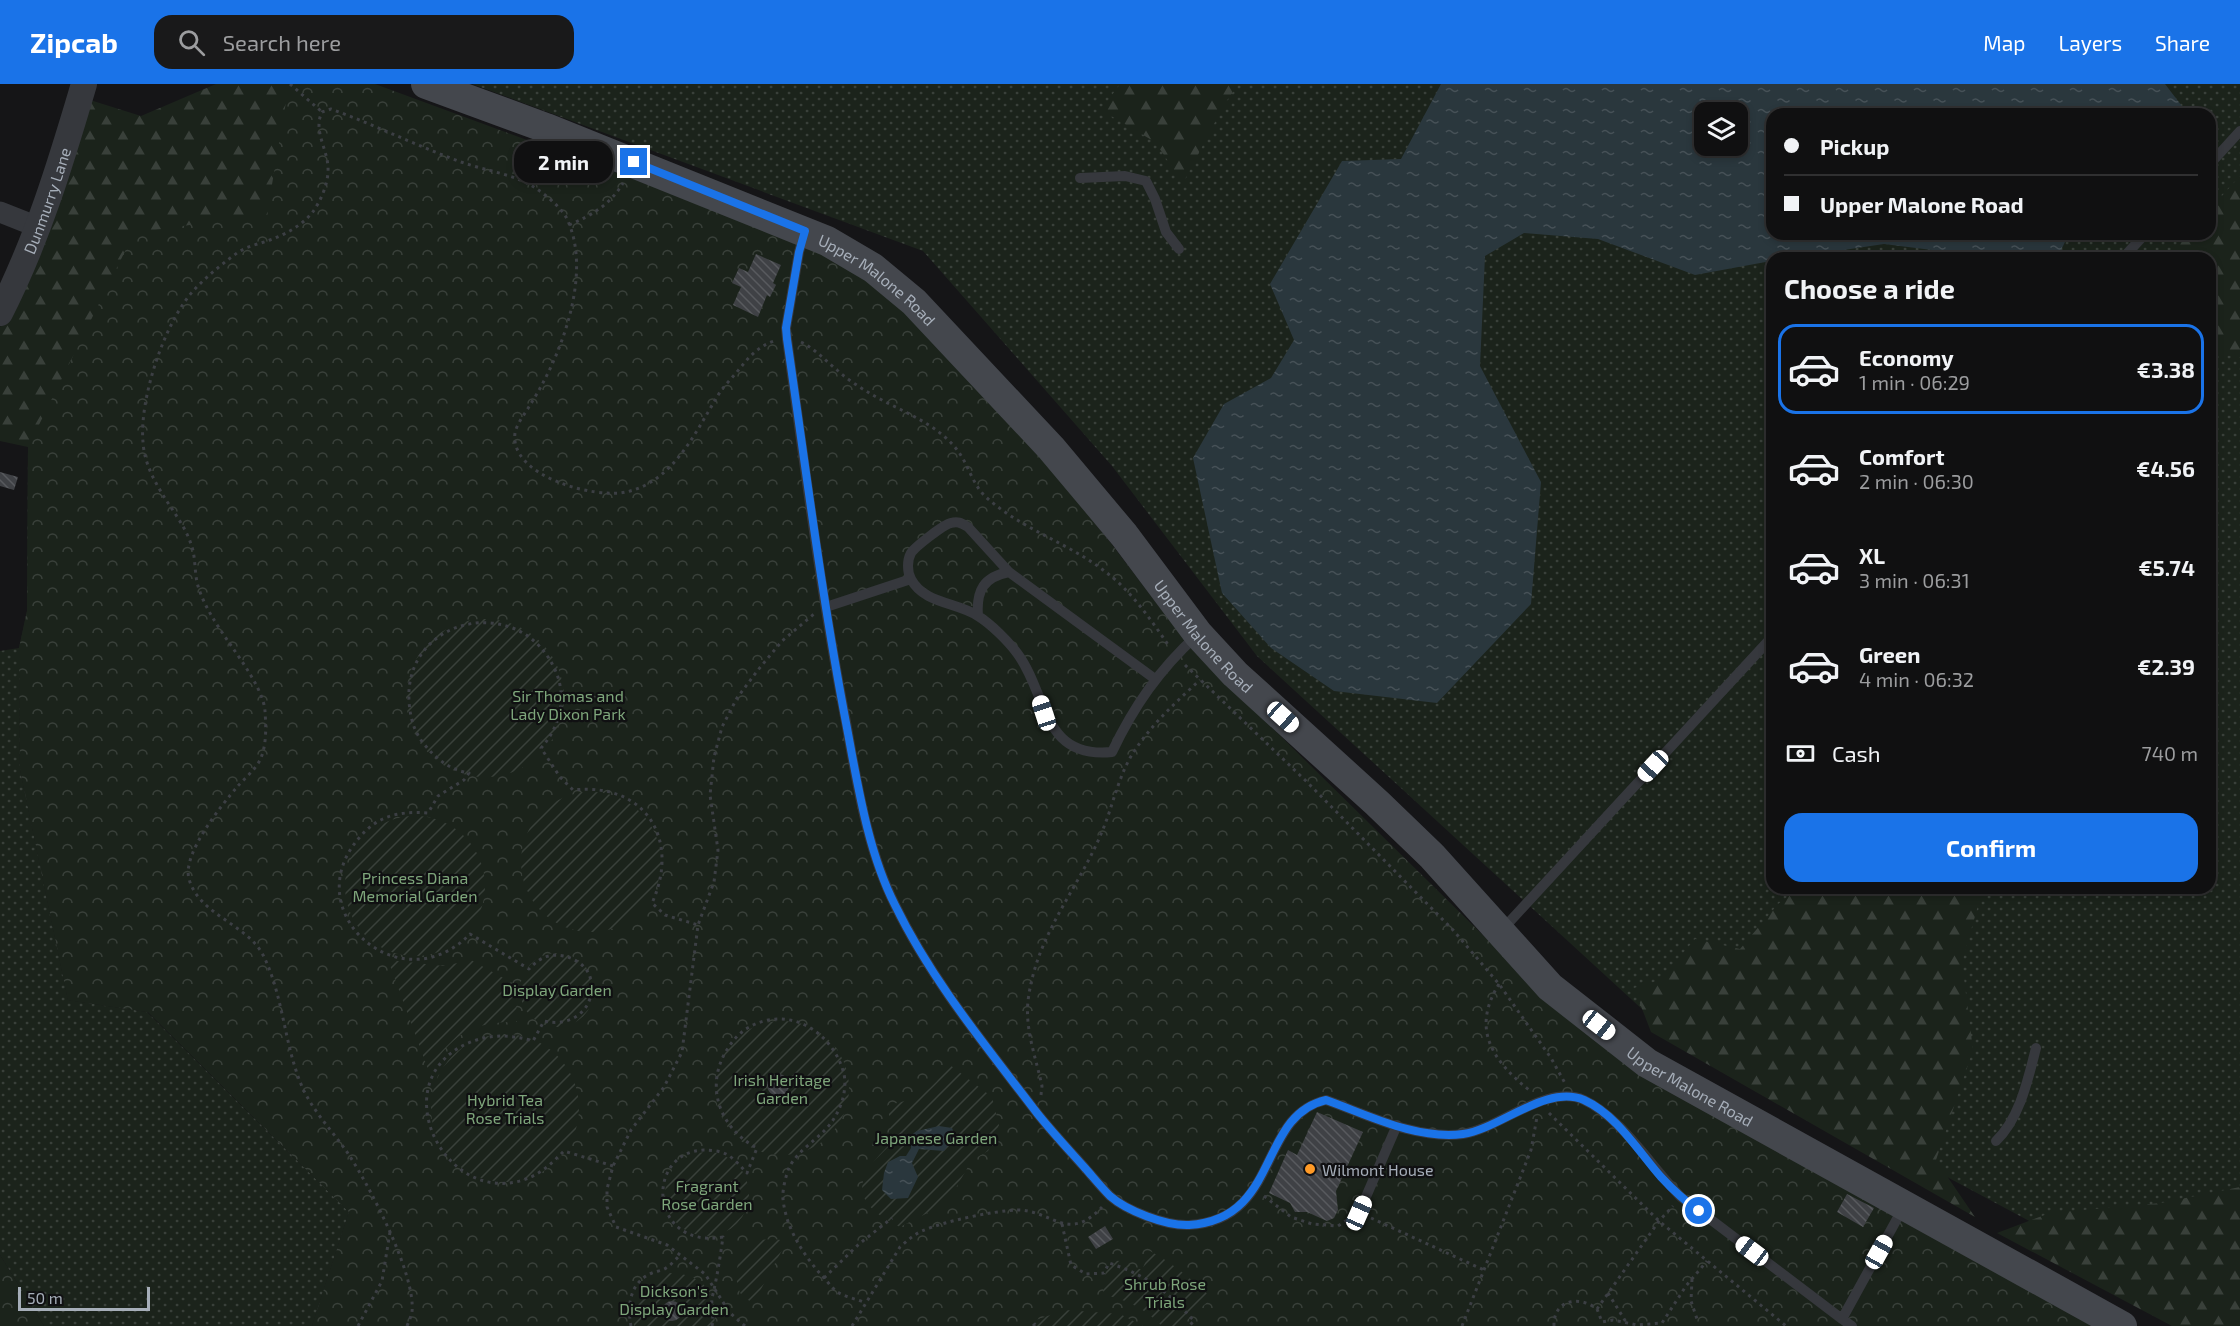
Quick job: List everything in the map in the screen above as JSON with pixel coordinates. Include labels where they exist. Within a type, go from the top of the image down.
[{"type":"main road","name":"Upper Malone Road","points":[[426,84],[634,162],[805,231],[873,268],[914,302],[1051,448],[1124,535],[1198,634],[1236,674],[1432,856],[1550,987],[1647,1063],[2122,1326]]},
{"type":"street","name":"Dunmurry Lane","points":[[0,313],[39,227],[84,84]]},
{"type":"street","points":[[0,212],[39,227]]},
{"type":"lane","points":[[2216,157],[2240,131]]},
{"type":"lane","points":[[1080,178],[1125,176],[1146,181],[1155,199],[1166,232],[1179,249]]},
{"type":"lane","points":[[805,231],[799,252],[786,328],[787,339],[832,654],[861,800],[874,851],[894,904],[942,988],[1037,1113],[1111,1197],[1133,1210],[1185,1225],[1206,1223],[1231,1214],[1251,1196],[1292,1120],[1312,1103],[1326,1100],[1412,1130],[1436,1134],[1463,1134],[1488,1126],[1538,1103],[1554,1098],[1572,1097],[1584,1101],[1615,1123],[1681,1197],[1852,1326]]},
{"type":"lane","points":[[2128,252],[2140,240]]},
{"type":"lane","points":[[1155,679],[1010,572],[968,527],[959,522],[948,523],[912,552],[907,565],[911,579],[922,592],[978,616],[1017,653],[1033,680],[1044,713],[1062,739],[1082,751],[1098,754],[1112,752],[1129,718],[1155,679],[1198,634]]},
{"type":"lane","points":[[978,616],[977,602],[982,587],[996,575],[1010,572]]},
{"type":"lane","points":[[826,607],[911,579]]},
{"type":"lane","points":[[1500,932],[1766,644]]},
{"type":"lane","points":[[1996,1141],[2005,1133],[2014,1117],[2036,1048]]},
{"type":"lane","points":[[1359,1213],[1397,1125]]},
{"type":"lane","points":[[1842,1319],[1905,1205]]},
{"type":"path","points":[[290,84],[322,112]]},
{"type":"path","points":[[407,1326],[412,1312],[408,1280],[390,1232],[351,1157],[305,1093],[291,1056],[274,986],[262,952],[196,894],[188,878],[189,862],[201,836],[225,801],[259,761],[265,742],[265,706],[256,685],[212,617],[198,587],[192,546],[152,478],[142,445],[143,410],[152,377],[171,325],[192,292],[217,268],[242,249],[271,240],[297,227],[312,212],[326,188],[328,166],[318,120],[322,112],[331,109],[460,162],[522,180],[550,200],[565,215],[574,237],[577,263],[575,291],[567,322],[547,376],[515,432],[515,444],[527,464],[552,480],[577,489],[605,493],[626,492],[652,481],[676,461],[699,430],[718,395],[757,349],[787,339],[812,347],[839,372],[871,394],[906,412],[941,435],[958,452],[984,496],[1005,513],[1033,531],[1072,550],[1107,573],[1130,595],[1175,656],[1373,847],[1453,930],[1499,984],[1551,1058],[1572,1097]]},
{"type":"path","points":[[569,225],[605,206],[617,193],[634,162]]},
{"type":"path","points":[[745,1326],[730,1313],[705,1274],[667,1245],[616,1227],[606,1208],[607,1189],[613,1166],[631,1130],[664,1087],[682,1052],[698,925],[714,882],[718,850],[710,795],[714,757],[722,727],[737,698],[782,641],[810,616],[826,607]]},
{"type":"path","points":[[613,1166],[564,1152],[535,1175],[516,1182],[496,1182],[476,1178],[459,1168],[444,1155],[432,1137],[427,1118],[427,1096],[433,1076],[444,1060],[458,1048],[495,1035],[515,1036],[532,1041],[544,1021],[561,1023],[570,1021],[584,1011],[591,987],[590,978],[584,968],[570,958],[556,956],[544,957],[529,969],[470,934],[452,950],[435,958],[403,959],[387,955],[359,937],[350,925],[343,909],[340,875],[349,852],[365,831],[393,814],[428,813],[438,796],[464,780],[469,773],[460,772],[446,765],[421,741],[413,726],[408,692],[411,678],[419,659],[432,642],[457,627],[483,622],[511,626],[536,641],[552,663],[561,692],[556,726],[541,748],[560,777],[573,790],[592,788],[612,792],[630,800],[645,812],[656,829],[662,845],[663,866],[660,884],[652,903],[665,915],[698,925]]},
{"type":"path","points":[[1037,1113],[1042,1086],[1028,1023],[1028,1001],[1034,973],[1045,941],[1101,836],[1119,782],[1134,751],[1155,724],[1200,680]]},
{"type":"path","points":[[1499,984],[1486,1011],[1486,1032],[1493,1052],[1510,1075],[1531,1092],[1538,1103],[1659,1221],[1786,1326]]},
{"type":"path","points":[[712,1326],[714,1313],[711,1300],[716,1291],[723,1237],[695,1238],[672,1222],[665,1209],[662,1194],[664,1180],[677,1161],[696,1150],[711,1150],[726,1154],[747,1173],[757,1148],[745,1142],[729,1126],[718,1107],[715,1084],[720,1063],[730,1044],[746,1029],[766,1020],[789,1020],[810,1026],[828,1042],[838,1056],[844,1077],[844,1095],[837,1115],[825,1131],[808,1144],[789,1167],[782,1197],[795,1239],[824,1278],[836,1291],[866,1303]]},
{"type":"path","points":[[1462,1326],[1531,1150],[1537,1125],[1538,1103]]},
{"type":"path","points":[[1254,1189],[1291,1217],[1312,1224],[1338,1226],[1359,1213],[1484,1270]]},
{"type":"path","points":[[852,1326],[900,1247],[923,1230],[965,1219],[1019,1210],[1062,1224],[1074,1225],[1085,1221],[1111,1197]]},
{"type":"path","points":[[1597,1309],[1659,1221],[1681,1197]]},
{"type":"path","points":[[824,1278],[859,1244],[892,1218]]},
{"type":"path","points":[[1062,1224],[1071,1265],[1086,1274],[1104,1273],[1109,1263],[1134,1271],[1152,1281],[1179,1304],[1194,1321],[1189,1326]]},
{"type":"path","points":[[357,1326],[382,1281],[390,1232]]},
{"type":"path","points":[[631,1326],[628,1312],[630,1296],[638,1283],[650,1274],[666,1269],[680,1255]]},
{"type":"path","points":[[1554,1326],[1557,1311],[1571,1300],[1581,1300],[1597,1309],[1602,1322],[1613,1320],[1637,1325],[1662,1324],[1693,1277],[1707,1261]]},
{"type":"path","points":[[1693,1277],[1691,1301],[1697,1319]]},
{"type":"path","points":[[1608,1293],[1627,1323]]},
{"type":"green space","points":[[216,84],[305,84],[406,1105],[312,1326],[349,1212],[148,1012],[68,1000],[20,769],[19,648],[27,611],[28,447],[0,441],[0,327],[20,287],[90,100],[141,116]]},
{"type":"green space","name":"Sir Thomas and Lady Dixon Park","points":[[289,84],[375,84],[823,249],[907,311],[1042,457],[1189,646],[1541,995],[2118,1326],[312,1326],[349,1212],[148,1012],[68,1000],[20,769],[19,648],[27,611],[28,447],[134,233],[267,214]]},
{"type":"green space","points":[[472,84],[2240,84],[2240,1326],[2226,1326],[1655,1021],[1257,656],[1112,466],[923,251]]},
{"type":"green space","points":[[1120,84],[1239,84],[1225,103],[1183,183],[1155,142],[1101,110]]},
{"type":"green space","points":[[2240,176],[2240,357],[2216,354],[2216,252],[2170,252],[2182,240],[2216,240],[2216,202]]},
{"type":"green space","points":[[485,619],[500,620],[515,625],[529,632],[541,642],[551,654],[558,668],[563,683],[563,713],[558,728],[551,742],[541,754],[529,764],[515,771],[500,776],[485,777],[470,776],[455,771],[441,764],[429,754],[419,742],[412,728],[407,713],[406,698],[407,683],[412,668],[419,654],[429,642],[441,632],[455,625],[470,620]]},
{"type":"green space","points":[[19,648],[20,769],[68,1000],[147,1012],[349,1212],[312,1326],[44,1326],[0,1255],[0,651]]},
{"type":"green space","points":[[591,792],[618,797],[640,813],[656,835],[661,862],[656,889],[640,911],[618,927],[591,932],[564,927],[542,911],[526,889],[521,862],[526,835],[542,813],[564,797]]},
{"type":"green space","name":"Princess Diana Memorial Garden","points":[[415,816],[442,822],[454,828],[464,837],[473,847],[479,859],[485,886],[479,913],[473,925],[464,935],[454,944],[442,950],[415,956],[388,950],[376,944],[366,935],[357,925],[351,913],[345,886],[351,859],[357,847],[366,837],[376,828],[388,822]]},
{"type":"green space","points":[[1791,894],[1981,894],[1962,962],[1973,1050],[1936,1160],[1975,1217],[1651,1032],[1634,988],[1660,980],[1695,939],[1740,949],[1778,904]]},
{"type":"green space","name":"Display Garden","points":[[557,953],[571,956],[583,964],[591,976],[594,990],[591,1004],[583,1016],[571,1024],[557,1027],[543,1024],[531,1016],[523,1004],[520,990],[523,976],[531,964],[543,956]]},
{"type":"green space","points":[[388,960],[444,966],[471,960],[516,985],[517,1022],[488,1024],[465,1033],[446,1048],[429,1072]]},
{"type":"green space","name":"Irish Heritage Garden","points":[[782,1021],[808,1026],[829,1041],[844,1062],[849,1088],[844,1114],[829,1135],[808,1150],[782,1155],[756,1150],[735,1135],[720,1114],[715,1088],[720,1062],[735,1041],[756,1026]]},
{"type":"green space","name":"Hybrid Tea Rose Trials","points":[[505,1034],[519,1035],[533,1040],[546,1046],[557,1056],[567,1067],[573,1080],[578,1094],[578,1122],[573,1136],[567,1149],[557,1160],[546,1170],[533,1176],[519,1181],[505,1182],[491,1181],[477,1176],[464,1170],[453,1160],[443,1149],[437,1136],[432,1122],[431,1108],[432,1094],[437,1080],[443,1067],[453,1056],[464,1046],[477,1040],[491,1035]]},
{"type":"green space","name":"Japanese Garden","points":[[950,1065],[992,1097],[999,1125],[988,1151],[972,1160],[947,1203],[900,1227],[871,1208],[862,1189],[864,1178],[879,1155],[892,1142],[888,1105],[909,1100],[924,1092]]},
{"type":"green space","name":"Fragrant Rose Garden","points":[[699,1152],[715,1152],[731,1159],[742,1170],[749,1186],[746,1210],[737,1224],[715,1236],[699,1236],[683,1229],[672,1218],[665,1202],[665,1186],[672,1170],[683,1159]]},
{"type":"green space","points":[[2240,1187],[2240,1326],[2172,1326],[1997,1233],[2050,1213],[2161,1203]]},
{"type":"green space","points":[[760,1240],[787,1241],[753,1304],[740,1293],[735,1274],[743,1252]]},
{"type":"green space","name":"Shrub Rose Trials","points":[[1150,1251],[1190,1278],[1212,1298],[1180,1326],[1162,1326],[1135,1306],[1103,1295],[1107,1260],[1120,1261],[1142,1270]]},
{"type":"green space","points":[[0,1255],[44,1326],[0,1326]]},
{"type":"green space","name":"Dickson's Display Garden","points":[[668,1273],[690,1276],[706,1287],[714,1303],[714,1326],[634,1326],[633,1307],[639,1292],[651,1281]]},
{"type":"green space","points":[[1065,1310],[1120,1314],[1143,1326],[1027,1326],[1033,1321]]},
{"type":"water","points":[[1441,84],[2165,84],[2183,108],[1766,108],[1766,240],[2066,240],[2060,252],[1948,252],[1884,244],[1830,252],[1766,252],[1766,262],[1695,275],[1598,239],[1524,233],[1485,256],[1480,366],[1541,482],[1531,604],[1437,703],[1334,691],[1271,648],[1222,593],[1193,458],[1224,404],[1271,378],[1294,340],[1270,284],[1342,161],[1401,159]]},
{"type":"water","points":[[939,1126],[952,1128],[955,1136],[944,1151],[919,1149],[912,1163],[918,1177],[908,1198],[891,1199],[882,1190],[888,1162],[900,1156],[906,1156],[911,1148],[911,1135],[917,1131]]},
{"type":"building","points":[[756,254],[781,265],[773,283],[776,285],[770,297],[767,295],[758,317],[733,305],[741,287],[732,283],[739,268],[748,272]]},
{"type":"building","points":[[0,472],[18,477],[14,490],[0,486]]},
{"type":"building","points":[[778,1074],[786,1077],[789,1085],[786,1093],[778,1096],[770,1093],[767,1085],[770,1077]]},
{"type":"building","name":"Wilmont House","points":[[1317,1112],[1363,1132],[1336,1191],[1338,1210],[1334,1218],[1327,1221],[1307,1212],[1295,1212],[1290,1203],[1269,1193],[1288,1150],[1297,1155]]},
{"type":"building","points":[[1847,1194],[1874,1208],[1863,1227],[1837,1212]]},
{"type":"building","points":[[1105,1226],[1113,1239],[1096,1249],[1088,1237]]},
{"type":"building","points":[[668,1301],[676,1301],[682,1307],[682,1315],[676,1321],[668,1321],[662,1315],[662,1307]]},
{"type":"place","name":"Wilmont House","points":[[1310,1169]]},
{"type":"route","points":[[634,162],[805,231],[799,252],[786,328],[787,339],[832,654],[861,800],[874,851],[894,904],[942,988],[1049,1128],[1111,1197],[1133,1210],[1185,1225],[1206,1223],[1231,1214],[1251,1196],[1292,1120],[1312,1103],[1326,1100],[1412,1130],[1436,1134],[1463,1134],[1488,1126],[1538,1103],[1554,1098],[1572,1097],[1584,1101],[1615,1123],[1662,1178],[1699,1211]]}]
